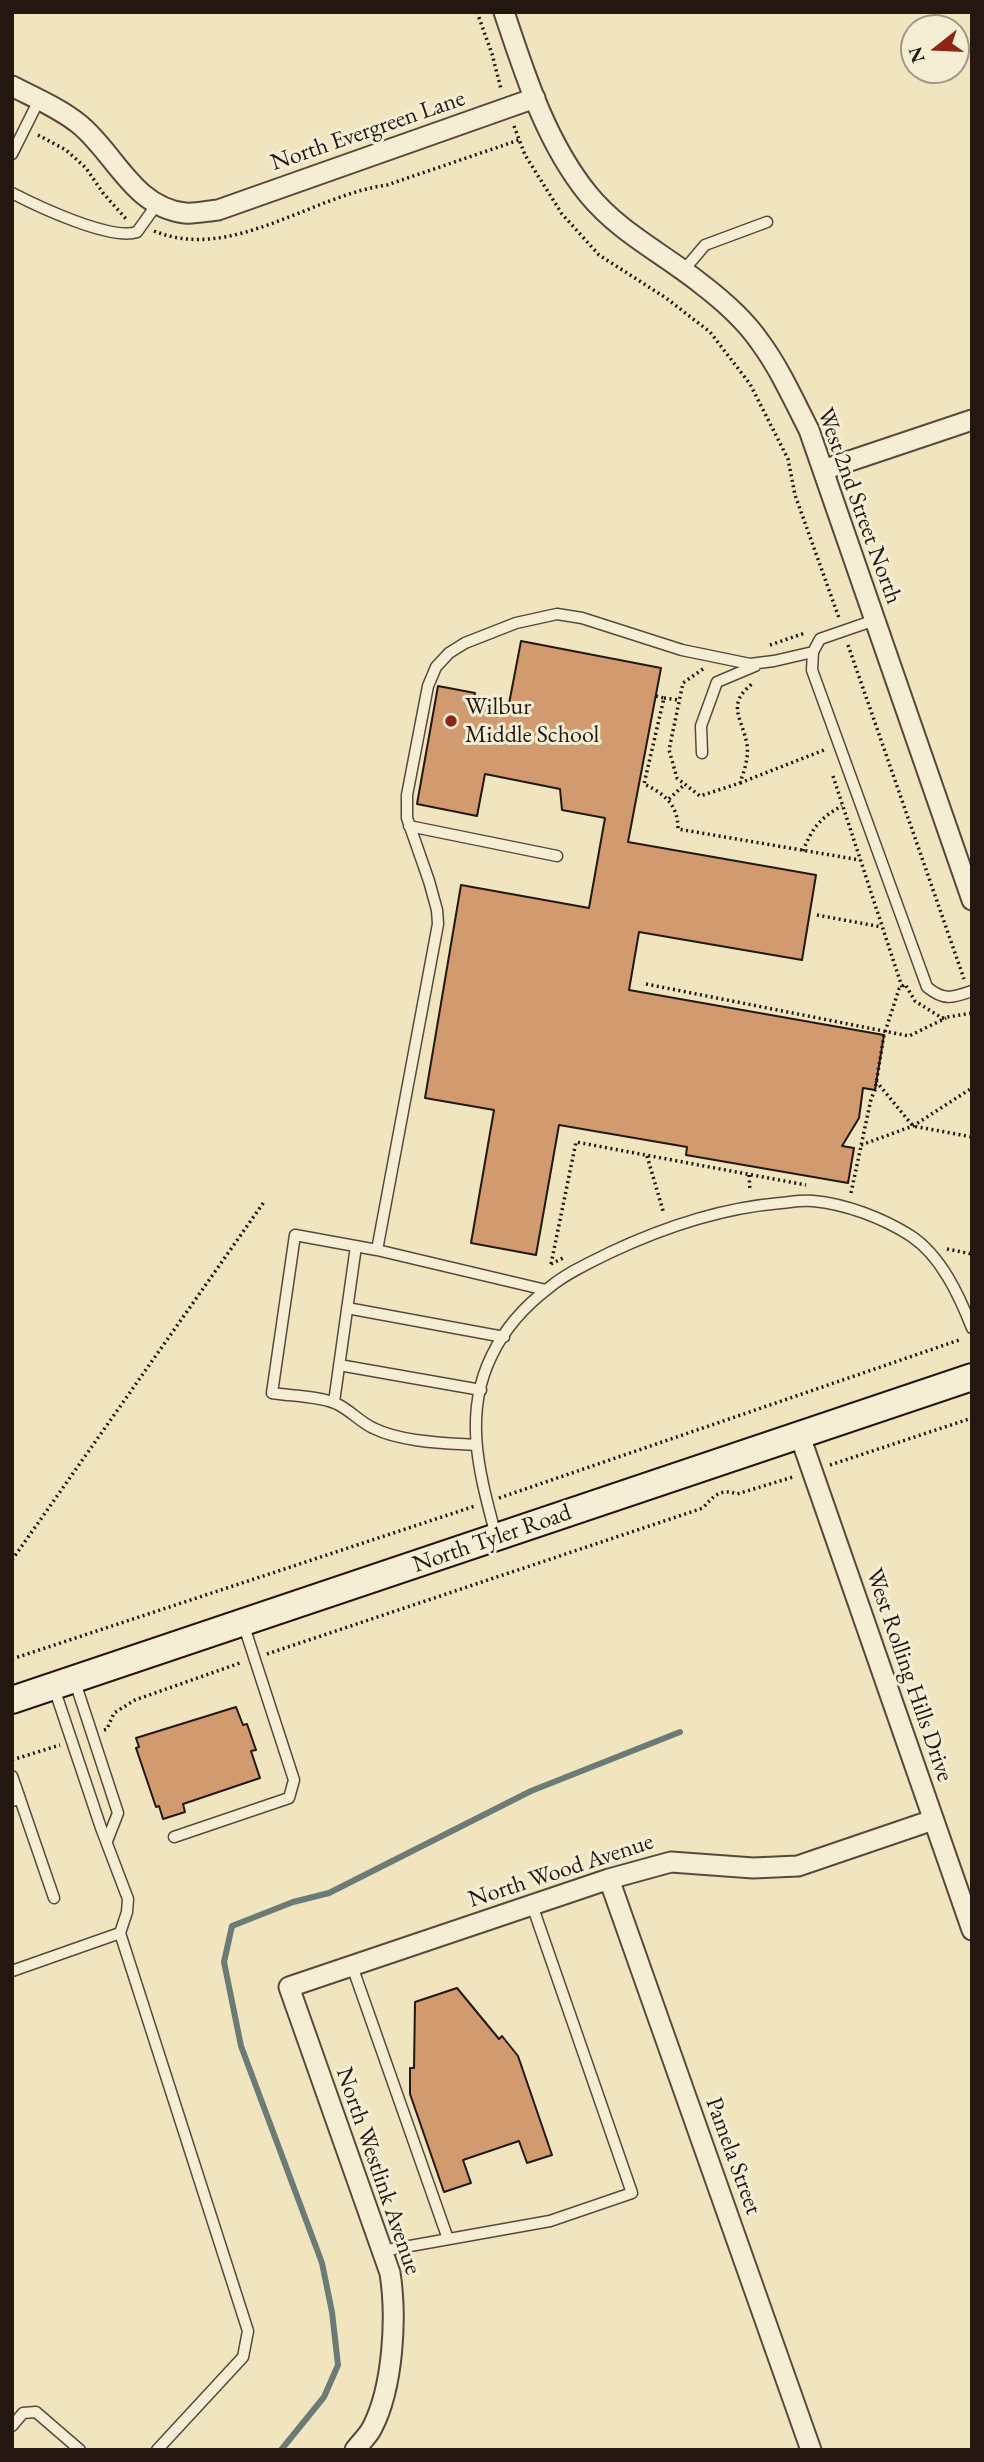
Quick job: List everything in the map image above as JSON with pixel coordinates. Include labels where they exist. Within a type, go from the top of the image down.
[{"type":"main road","name":"North Tyler Road","points":[[12,1700],[972,1377]]},
{"type":"street","name":"West 2nd Street North","points":[[503,12],[562,156],[589,194],[618,225],[701,284],[733,312],[760,341],[783,380],[809,430],[972,900]]},
{"type":"street","points":[[12,86],[80,125],[100,144],[131,185],[157,204]]},
{"type":"street","name":"North Evergreen Lane","points":[[157,204],[185,213],[218,210],[536,98]]},
{"type":"street","points":[[823,470],[972,420]]},
{"type":"street","name":"West Rolling Hills Drive","points":[[800,1436],[972,1930]]},
{"type":"street","name":"North Wood Avenue","points":[[289,1987],[609,1879],[671,1862],[753,1868],[798,1866],[933,1820]]},
{"type":"street","name":"Pamela Street","points":[[609,1879],[811,2450]]},
{"type":"street","name":"North Westlink Avenue","points":[[289,1987],[390,2273],[393,2298],[388,2385],[371,2430],[355,2450]]},
{"type":"lane","points":[[12,154],[39,100]]},
{"type":"lane","points":[[12,193],[60,216],[130,235],[137,232],[157,204]]},
{"type":"lane","points":[[683,271],[705,245],[767,222]]},
{"type":"lane","points":[[377,1250],[438,923],[429,881],[407,818],[407,795],[428,686],[436,667],[449,653],[465,643],[516,623],[556,614],[582,618],[682,650],[750,664],[813,652]]},
{"type":"lane","points":[[875,621],[820,639],[813,652],[812,670],[927,987],[938,996],[953,997],[970,992]]},
{"type":"lane","points":[[702,753],[701,726],[717,682],[761,663]]},
{"type":"lane","points":[[409,826],[558,856]]},
{"type":"lane","points":[[496,1538],[475,1444],[477,1411],[491,1356],[520,1313],[546,1290],[588,1264],[650,1234],[714,1213],[760,1205],[811,1201],[862,1212],[911,1236],[932,1254],[962,1303],[972,1328]]},
{"type":"lane","points":[[475,1444],[435,1442],[389,1434],[371,1428],[334,1402],[272,1393],[295,1235],[377,1250],[546,1290]]},
{"type":"lane","points":[[334,1402],[356,1246]]},
{"type":"lane","points":[[347,1308],[504,1337]]},
{"type":"lane","points":[[339,1364],[481,1390]]},
{"type":"lane","points":[[174,1837],[289,1798],[294,1780],[243,1623]]},
{"type":"lane","points":[[63,1683],[92,1734],[118,1813],[107,1841]]},
{"type":"lane","points":[[63,1683],[72,1741],[128,1899],[120,1933],[248,2331],[243,2357],[157,2450]]},
{"type":"lane","points":[[12,1776],[16,1800],[54,1898]]},
{"type":"lane","points":[[382,2251],[550,2221],[632,2193],[532,1905]]},
{"type":"lane","points":[[12,1971],[120,1933]]},
{"type":"lane","points":[[352,1966],[448,2239]]},
{"type":"lane","points":[[12,2426],[23,2413],[36,2412],[80,2450]]},
{"type":"path","points":[[477,12],[524,155],[562,214],[599,254],[666,298],[710,332],[750,384],[788,459],[795,495],[970,992]]},
{"type":"path","points":[[764,647],[814,630]]},
{"type":"path","points":[[727,660],[704,668],[683,683],[669,750],[677,778],[700,796],[824,750],[828,761]]},
{"type":"path","points":[[740,783],[747,757],[747,743],[738,717],[737,701],[743,691],[758,680]]},
{"type":"path","points":[[656,696],[680,701]]},
{"type":"path","points":[[664,698],[644,785],[669,799],[678,817],[678,829],[860,860]]},
{"type":"path","points":[[831,772],[902,987]]},
{"type":"path","points":[[669,799],[685,784]]},
{"type":"path","points":[[803,850],[816,824],[842,806]]},
{"type":"path","points":[[817,915],[882,927]]},
{"type":"path","points":[[646,984],[909,1036],[946,1018],[972,1013]]},
{"type":"path","points":[[840,1191],[853,1194],[886,1032],[899,989],[905,984],[915,1001],[926,1010],[946,1018]]},
{"type":"path","points":[[876,1081],[913,1126],[972,1137]]},
{"type":"path","points":[[861,1145],[913,1126],[972,1088]]},
{"type":"path","points":[[551,1264],[576,1142],[818,1187]]},
{"type":"path","points":[[647,1155],[664,1214]]},
{"type":"path","points":[[749,1174],[750,1197]]},
{"type":"path","points":[[12,1560],[264,1202]]},
{"type":"path","points":[[941,1247],[972,1254]]},
{"type":"path","points":[[92,1734],[107,1729],[114,1713],[135,1700],[703,1508],[714,1495],[729,1491],[737,1494],[972,1418]]},
{"type":"path","points":[[12,1760],[72,1741]]},
{"type":"building","points":[[521,641],[661,668],[628,842],[816,875],[802,960],[639,932],[629,990],[884,1035],[875,1090],[863,1088],[859,1118],[842,1146],[854,1148],[848,1183],[686,1155],[687,1147],[559,1125],[536,1255],[471,1243],[494,1110],[425,1098],[461,885],[589,908],[605,818],[562,810],[560,789],[485,774],[477,816],[417,804],[438,686],[475,693],[473,702],[508,709]]},
{"type":"building","points":[[236,1707],[243,1725],[247,1724],[256,1750],[251,1751],[260,1778],[183,1804],[185,1812],[163,1819],[159,1806],[156,1807],[136,1748],[139,1747],[136,1738]]},
{"type":"building","points":[[457,1988],[499,2039],[502,2036],[518,2056],[552,2155],[527,2163],[519,2141],[463,2160],[471,2183],[444,2192],[410,2094],[410,2068],[414,2068],[415,2002]]},
{"type":"waterway","points":[[281,2450],[324,2397],[338,2365],[332,2312],[322,2263],[241,2046],[224,1962],[232,1926],[293,1902],[329,1893],[531,1791],[680,1732]]},
{"type":"place","name":"Wilbur Middle School","points":[[451,721]]}]
